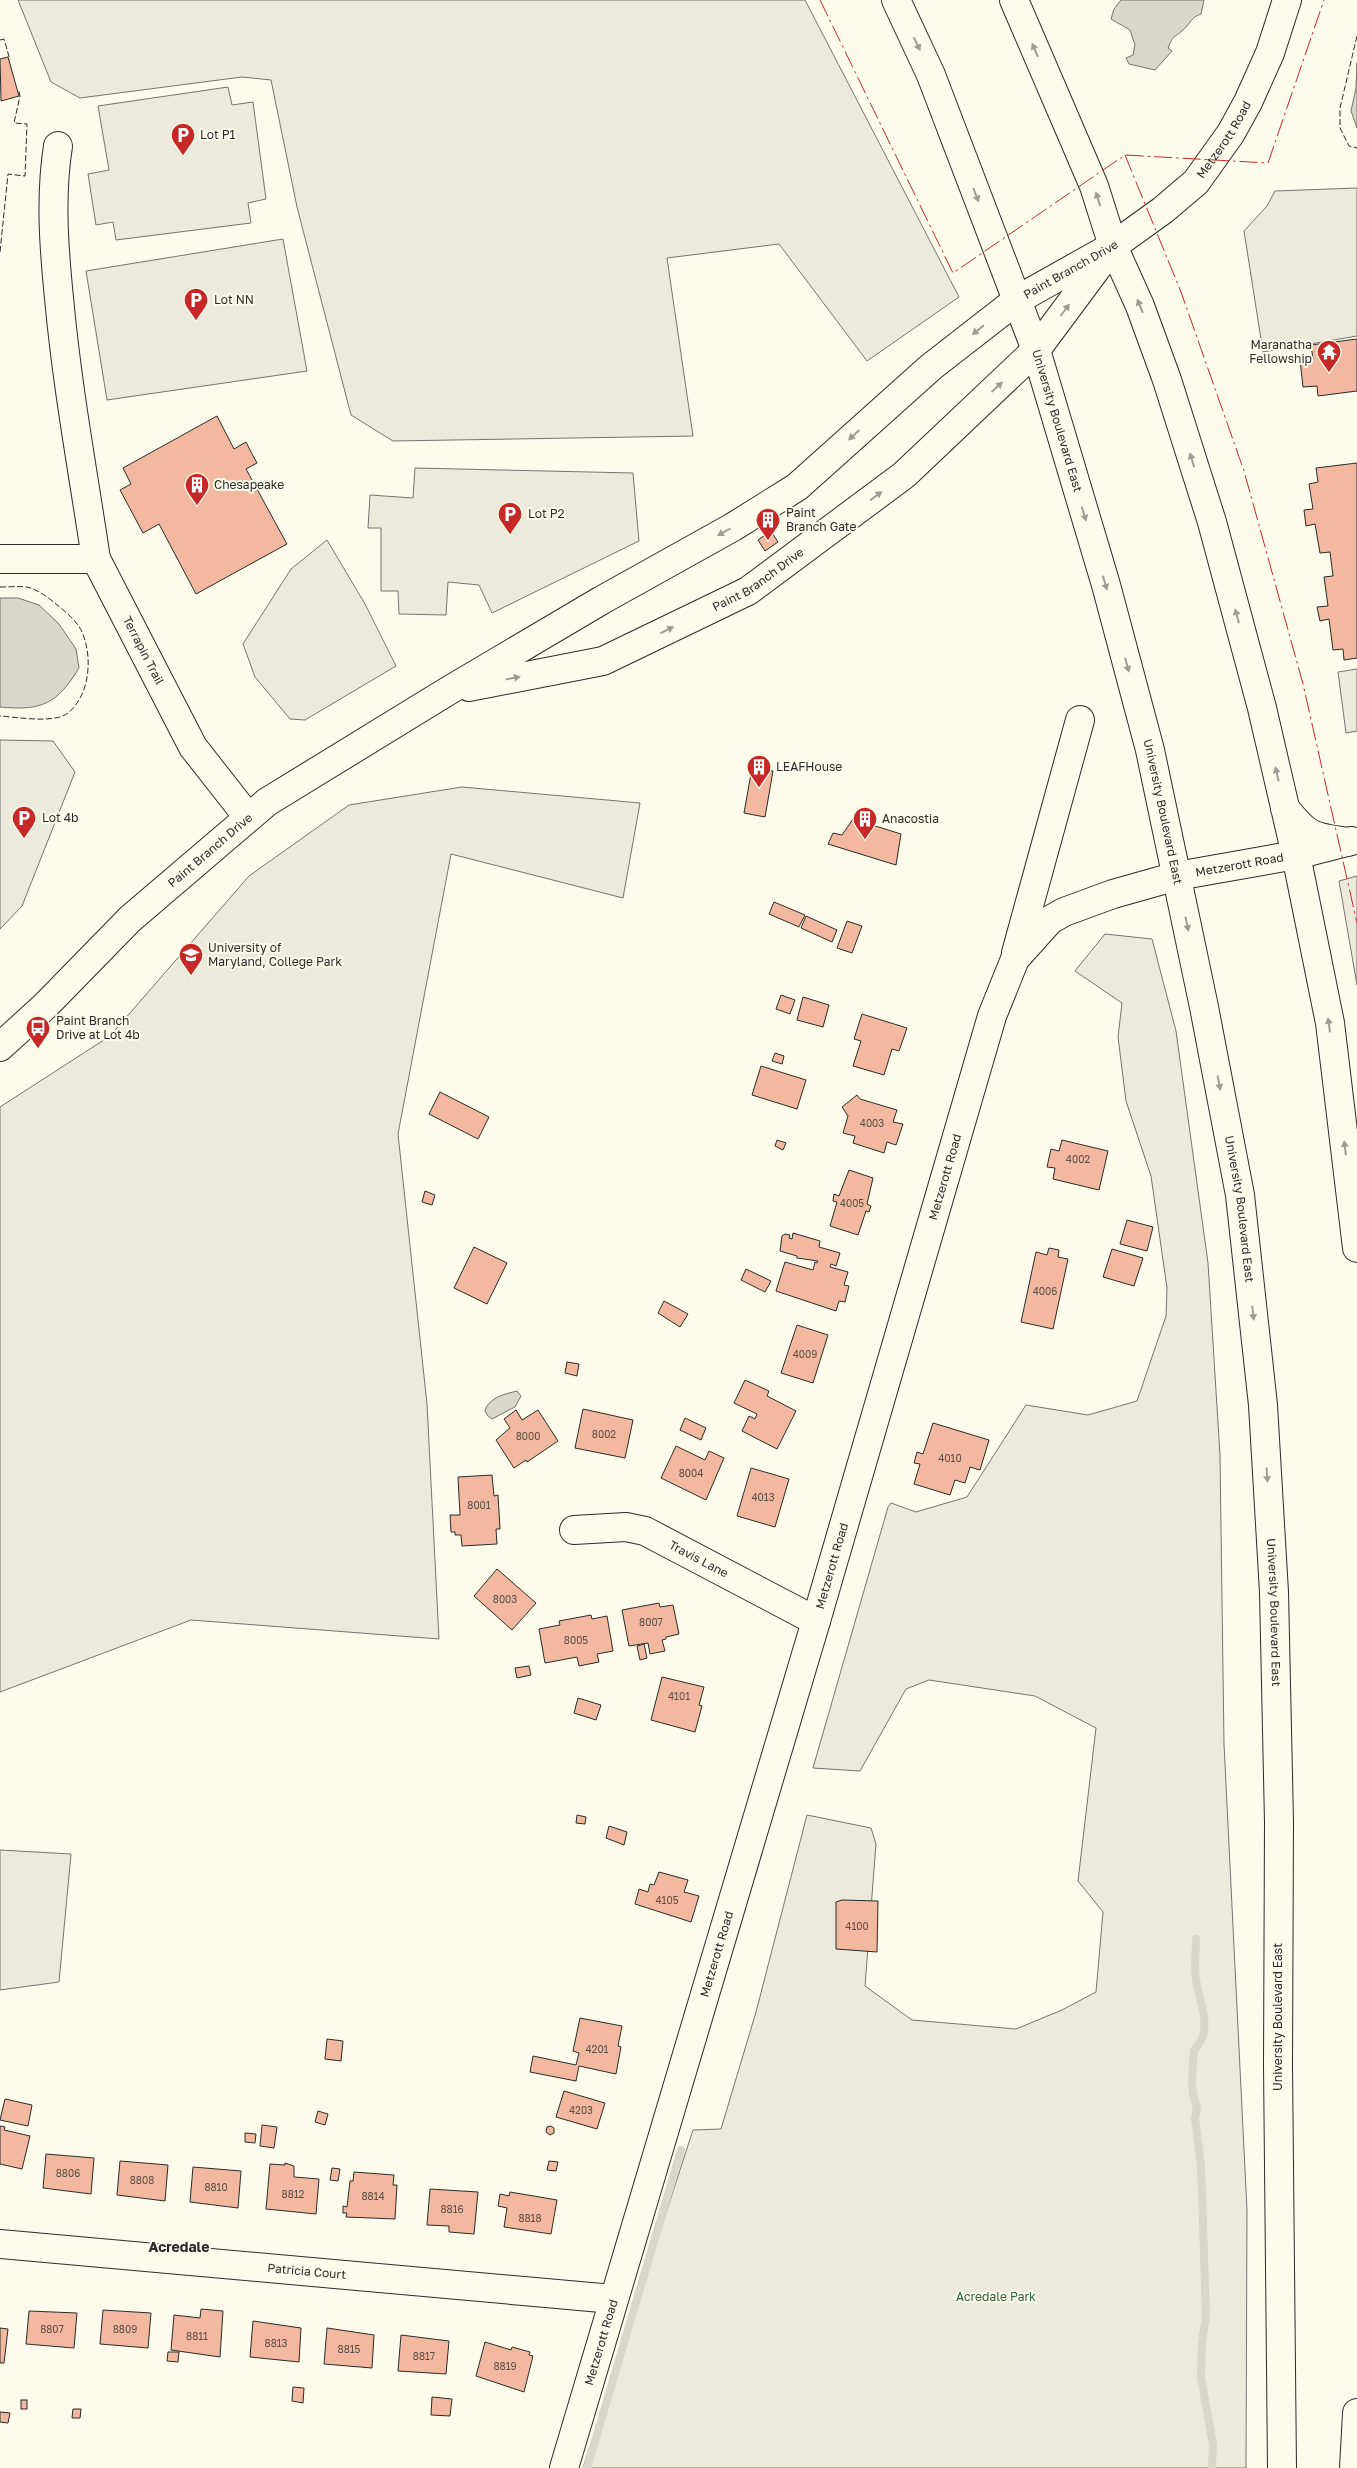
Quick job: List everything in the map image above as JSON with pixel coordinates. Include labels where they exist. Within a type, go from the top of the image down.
[{"type":"street","name":"University Boulevard East","points":[[896,0],[931,75],[1036,350],[1106,585],[1150,750],[1177,876],[1240,1196],[1262,1405],[1274,1592],[1279,1822],[1278,2065],[1282,2468]]},
{"type":"street","points":[[1014,0],[1094,186],[1113,246],[1140,306],[1164,371],[1212,522],[1262,708],[1296,855],[1330,1023],[1357,1248]]},
{"type":"street","name":"Metzerott Road","points":[[1113,246],[1163,210],[1196,182],[1211,163],[1248,102],[1270,53],[1287,0]]},
{"type":"street","name":"Terrapin Trail","points":[[58,146],[54,171],[54,247],[63,342],[96,559],[193,747],[248,817]]},
{"type":"street","name":"Paint Branch Drive","points":[[0,1047],[46,1005],[130,919],[267,802],[448,691],[602,600],[733,527],[796,487],[931,367],[1017,300],[1113,246]]},
{"type":"street","name":"Paint Branch Drive","points":[[448,691],[603,661],[748,591],[904,475],[1036,350],[1113,246]]},
{"type":"street","points":[[0,559],[96,559]]},
{"type":"street","points":[[1015,959],[1080,720]]},
{"type":"street","points":[[1285,808],[1302,830],[1321,838],[1352,840]]},
{"type":"street","name":"Metzerott Road","points":[[564,2468],[816,1621],[992,1016],[1015,959],[1050,920],[1064,912],[1113,894],[1177,876],[1296,855],[1352,840]]},
{"type":"street","name":"Travis Lane","points":[[574,1530],[607,1527],[645,1531],[816,1621]]},
{"type":"street","name":"Patricia Court","points":[[0,2244],[614,2300]]},
{"type":"street","points":[[1354,2468],[1357,2412]]},
{"type":"green space","points":[[18,0],[805,0],[959,297],[867,361],[779,244],[667,258],[693,436],[393,441],[351,415],[297,207],[271,80],[242,77],[80,98],[51,82]]},
{"type":"green space","points":[[327,540],[365,604],[396,666],[305,720],[290,719],[255,677],[243,644],[291,569]]},
{"type":"green space","points":[[462,787],[640,803],[623,898],[451,854],[398,1134],[427,1404],[439,1639],[191,1620],[0,1692],[0,1107],[110,1036],[249,876],[349,805]]},
{"type":"green space","points":[[1357,876],[1357,985],[1339,881]]},
{"type":"green space","name":"Acredale Park","points":[[1105,934],[1152,939],[1176,1031],[1208,1263],[1220,1455],[1224,1744],[1247,2210],[1246,2468],[583,2468],[693,2130],[721,2129],[756,2012],[807,1815],[871,1828],[876,1844],[865,1986],[912,2020],[1016,2029],[1062,2010],[1096,1992],[1103,1912],[1078,1881],[1096,1728],[1035,1696],[929,1680],[906,1689],[860,1771],[813,1768],[888,1507],[891,1503],[916,1512],[967,1497],[1026,1405],[1088,1415],[1137,1401],[1166,1316],[1167,1288],[1151,1176],[1126,1101],[1118,1037],[1122,1003],[1075,971]]},
{"type":"green space","points":[[0,1850],[71,1854],[59,1982],[0,1990]]},
{"type":"shaded area","points":[[1121,0],[1204,0],[1201,14],[1193,19],[1173,39],[1168,48],[1172,51],[1155,70],[1129,64],[1126,58],[1133,55],[1135,45],[1130,30],[1111,19],[1114,9]]},
{"type":"shaded area","points":[[1357,63],[1357,128],[1351,111],[1356,88]]},
{"type":"shaded area","name":"Lot P1","points":[[228,87],[232,105],[253,102],[266,199],[248,203],[251,223],[116,240],[113,222],[96,225],[88,174],[109,170],[98,106]]},
{"type":"shaded area","points":[[1357,188],[1357,336],[1263,352],[1244,231],[1267,206],[1275,191]]},
{"type":"shaded area","name":"Lot NN","points":[[283,239],[307,371],[107,400],[86,271]]},
{"type":"shaded area","name":"Lot P2","points":[[415,468],[633,473],[639,541],[492,613],[479,585],[448,582],[446,615],[399,614],[398,591],[381,591],[381,528],[368,528],[370,495],[413,498]]},
{"type":"shaded area","points":[[0,598],[18,598],[39,605],[59,624],[76,649],[79,668],[71,680],[55,697],[38,706],[27,708],[0,707]]},
{"type":"shaded area","points":[[1357,669],[1357,731],[1346,733],[1338,672]]},
{"type":"shaded area","name":"Lot 4b","points":[[0,740],[53,741],[75,772],[22,906],[0,929]]},
{"type":"shaded area","points":[[517,1391],[521,1396],[515,1407],[492,1419],[487,1415],[485,1410],[490,1402],[498,1397]]},
{"type":"building","points":[[8,57],[19,96],[1,101],[0,59]]},
{"type":"building","name":"Maranatha Fellowship","points":[[1357,339],[1357,391],[1318,396],[1317,386],[1303,387],[1300,360],[1313,359],[1311,345]]},
{"type":"building","name":"Chesapeake","points":[[217,416],[234,449],[246,442],[257,463],[246,469],[287,544],[196,594],[159,524],[143,533],[120,490],[131,484],[123,468]]},
{"type":"building","points":[[1357,463],[1357,658],[1344,660],[1343,649],[1333,650],[1329,619],[1320,621],[1317,607],[1328,606],[1324,577],[1333,576],[1330,552],[1320,553],[1315,524],[1306,526],[1304,510],[1313,509],[1309,484],[1318,482],[1316,468]]},
{"type":"building","name":"Paint Branch Gate","points":[[771,531],[778,542],[765,551],[758,540]]},
{"type":"building","name":"LEAFHouse","points":[[752,768],[773,771],[765,817],[744,813]]},
{"type":"building","name":"Anacostia","points":[[853,819],[901,834],[896,865],[828,844],[833,833],[842,835]]},
{"type":"building","points":[[774,902],[805,915],[799,927],[769,914]]},
{"type":"building","points":[[806,916],[837,930],[832,942],[801,928]]},
{"type":"building","points":[[847,921],[862,926],[852,953],[837,948]]},
{"type":"building","points":[[781,995],[795,1000],[790,1014],[776,1009]]},
{"type":"building","points":[[803,997],[829,1005],[823,1027],[797,1020]]},
{"type":"building","points":[[862,1014],[907,1028],[899,1051],[892,1049],[884,1075],[853,1066],[861,1041],[854,1039]]},
{"type":"building","points":[[775,1053],[784,1056],[782,1064],[772,1061]]},
{"type":"building","points":[[761,1066],[806,1080],[797,1109],[752,1095]]},
{"type":"building","points":[[440,1092],[489,1117],[478,1139],[429,1114]]},
{"type":"building","points":[[857,1095],[860,1099],[897,1110],[893,1122],[903,1124],[896,1145],[887,1142],[884,1153],[853,1143],[855,1136],[843,1133],[848,1116],[842,1107]]},
{"type":"building","points":[[777,1140],[786,1143],[783,1150],[775,1146]]},
{"type":"building","points":[[1062,1140],[1108,1151],[1099,1190],[1053,1179],[1055,1168],[1047,1167],[1051,1149],[1059,1151]]},
{"type":"building","points":[[849,1170],[873,1178],[867,1204],[871,1206],[869,1212],[866,1211],[858,1235],[830,1226],[837,1202],[833,1201],[834,1194],[839,1196]]},
{"type":"building","points":[[425,1191],[435,1195],[432,1205],[422,1202]]},
{"type":"building","points":[[1127,1220],[1153,1227],[1147,1251],[1120,1244]]},
{"type":"building","points":[[793,1233],[820,1241],[819,1247],[840,1253],[836,1266],[831,1264],[830,1267],[848,1272],[844,1285],[849,1286],[845,1302],[839,1301],[836,1311],[776,1291],[785,1262],[813,1270],[815,1262],[817,1263],[818,1261],[797,1258],[797,1256],[780,1251],[782,1236],[785,1234],[790,1235],[789,1238],[792,1239]]},
{"type":"building","points":[[474,1247],[507,1263],[487,1304],[454,1288]]},
{"type":"building","points":[[1049,1248],[1059,1250],[1058,1257],[1068,1259],[1053,1329],[1021,1322],[1036,1252],[1047,1255]]},
{"type":"building","points":[[1112,1249],[1143,1258],[1134,1286],[1103,1277]]},
{"type":"building","points":[[746,1269],[771,1281],[765,1292],[741,1280]]},
{"type":"building","points":[[664,1301],[688,1314],[680,1327],[658,1313]]},
{"type":"building","points":[[797,1325],[828,1335],[813,1383],[781,1373]]},
{"type":"building","points":[[567,1362],[579,1364],[577,1376],[565,1373]]},
{"type":"building","points":[[745,1380],[769,1391],[767,1396],[796,1411],[777,1449],[742,1431],[749,1416],[755,1419],[757,1414],[734,1403]]},
{"type":"building","points":[[583,1409],[633,1420],[625,1458],[575,1448]]},
{"type":"building","points":[[516,1410],[522,1420],[538,1410],[558,1441],[527,1462],[526,1460],[514,1468],[496,1440],[510,1428],[504,1419]]},
{"type":"building","points":[[685,1418],[706,1428],[701,1440],[680,1430]]},
{"type":"building","points":[[933,1423],[989,1440],[980,1470],[970,1467],[965,1483],[955,1480],[950,1495],[914,1484],[920,1464],[914,1463],[917,1452],[923,1454]]},
{"type":"building","points":[[676,1446],[705,1460],[709,1451],[724,1458],[706,1500],[661,1478]]},
{"type":"building","points":[[751,1468],[789,1479],[775,1527],[737,1516]]},
{"type":"building","points":[[492,1475],[494,1496],[498,1495],[500,1529],[496,1529],[497,1544],[462,1546],[461,1535],[455,1535],[455,1532],[451,1532],[450,1515],[460,1515],[458,1477]]},
{"type":"building","points":[[497,1569],[536,1603],[512,1630],[474,1596]]},
{"type":"building","points":[[659,1603],[660,1607],[673,1605],[679,1634],[662,1640],[665,1651],[650,1654],[648,1643],[629,1646],[622,1610]]},
{"type":"building","points":[[591,1615],[592,1619],[607,1616],[613,1651],[597,1654],[599,1662],[579,1666],[577,1657],[545,1663],[539,1629],[560,1625],[559,1621]]},
{"type":"building","points":[[644,1644],[647,1658],[640,1660],[637,1646]]},
{"type":"building","points":[[529,1666],[531,1675],[517,1678],[515,1668]]},
{"type":"building","points":[[662,1677],[704,1687],[699,1705],[702,1706],[695,1732],[651,1720]]},
{"type":"building","points":[[578,1698],[601,1705],[596,1720],[574,1713]]},
{"type":"building","points":[[577,1815],[586,1817],[585,1824],[576,1823]]},
{"type":"building","points":[[609,1826],[627,1832],[624,1845],[606,1838]]},
{"type":"building","points":[[659,1872],[688,1880],[684,1892],[699,1896],[691,1922],[635,1904],[639,1889],[648,1892],[650,1884],[654,1885]]},
{"type":"building","points":[[842,1900],[878,1901],[877,1952],[836,1949],[836,1902]]},
{"type":"building","points":[[580,2018],[622,2026],[618,2046],[621,2047],[616,2074],[579,2066],[576,2081],[530,2072],[533,2056],[576,2065],[579,2053],[573,2051]]},
{"type":"building","points":[[327,2039],[343,2041],[341,2061],[325,2059]]},
{"type":"building","points":[[564,2091],[605,2103],[597,2129],[556,2117]]},
{"type":"building","points":[[5,2099],[32,2105],[28,2126],[0,2120]]},
{"type":"building","points":[[318,2111],[328,2114],[325,2125],[315,2122]]},
{"type":"building","points":[[262,2125],[277,2127],[274,2148],[260,2146]]},
{"type":"building","points":[[0,2126],[5,2127],[4,2130],[30,2136],[22,2169],[0,2164]]},
{"type":"building","points":[[551,2126],[554,2128],[554,2133],[550,2135],[546,2132],[547,2127]]},
{"type":"building","points":[[245,2133],[256,2134],[255,2143],[245,2142]]},
{"type":"building","points":[[46,2154],[94,2158],[91,2194],[43,2188]]},
{"type":"building","points":[[120,2161],[168,2165],[165,2201],[117,2195]]},
{"type":"building","points":[[549,2161],[558,2162],[556,2171],[547,2170]]},
{"type":"building","points":[[285,2163],[294,2166],[294,2177],[319,2179],[316,2214],[266,2209],[270,2164],[285,2165]]},
{"type":"building","points":[[193,2167],[241,2171],[238,2208],[190,2202]]},
{"type":"building","points":[[332,2168],[340,2169],[338,2181],[330,2180]]},
{"type":"building","points":[[354,2172],[394,2175],[393,2185],[397,2185],[395,2219],[346,2217],[347,2213],[343,2213],[343,2206],[347,2207],[350,2181],[353,2181]]},
{"type":"building","points":[[430,2189],[478,2192],[474,2234],[449,2232],[449,2226],[427,2225]]},
{"type":"building","points":[[510,2192],[557,2200],[551,2234],[504,2227],[507,2208],[498,2206],[500,2194],[509,2196]]},
{"type":"building","points":[[201,2309],[223,2311],[220,2357],[171,2350],[174,2315],[200,2318]]},
{"type":"building","points":[[103,2310],[151,2313],[148,2348],[100,2344]]},
{"type":"building","points":[[29,2311],[77,2313],[74,2348],[26,2344]]},
{"type":"building","points":[[253,2321],[301,2328],[299,2362],[250,2357]]},
{"type":"building","points":[[0,2328],[8,2329],[4,2363],[0,2363]]},
{"type":"building","points":[[327,2328],[374,2335],[372,2368],[324,2364]]},
{"type":"building","points":[[401,2335],[449,2341],[446,2374],[398,2371]]},
{"type":"building","points":[[485,2342],[511,2350],[512,2347],[530,2352],[529,2355],[533,2356],[524,2392],[476,2376]]},
{"type":"building","points":[[168,2352],[179,2352],[178,2362],[167,2361]]},
{"type":"building","points":[[293,2387],[304,2388],[303,2403],[292,2401]]},
{"type":"building","points":[[432,2397],[452,2399],[450,2416],[431,2415]]},
{"type":"building","points":[[21,2400],[27,2400],[27,2409],[21,2409]]},
{"type":"building","points":[[73,2409],[81,2409],[80,2418],[72,2418]]},
{"type":"building","points":[[0,2412],[10,2413],[8,2423],[0,2422]]},
{"type":"waterway","points":[[1196,1939],[1195,1974],[1205,2025],[1204,2033],[1194,2050],[1192,2079],[1197,2107],[1195,2119],[1201,2166],[1206,2315],[1202,2342],[1201,2377],[1213,2445],[1212,2468]]},
{"type":"waterway","points":[[587,2468],[681,2150]]},
{"type":"fence","points":[[1357,36],[1340,108],[1340,128],[1349,146],[1357,148]]},
{"type":"fence","points":[[0,40],[4,39],[10,60]]},
{"type":"fence","points":[[0,252],[8,174],[25,176],[27,124],[14,123],[20,96],[19,91]]},
{"type":"fence","points":[[0,587],[31,588],[64,610],[80,628],[88,653],[85,686],[81,696],[68,713],[45,719],[0,716]]},
{"type":"power","points":[[820,0],[953,273],[1125,155],[1268,163],[1324,0]]},
{"type":"power","points":[[1125,155],[1181,292],[1244,471],[1303,684],[1357,923]]},
{"type":"place","name":"Lot P1","points":[[183,156]]},
{"type":"place","name":"Lot NN","points":[[196,321]]},
{"type":"place","name":"Maranatha Fellowship","points":[[1329,373]]},
{"type":"place","name":"Chesapeake","points":[[197,506]]},
{"type":"place","name":"Lot P2","points":[[510,535]]},
{"type":"place","name":"Paint Branch Gate","points":[[768,541]]},
{"type":"place","name":"LEAFHouse","points":[[759,788]]},
{"type":"place","name":"Lot 4b","points":[[24,839]]},
{"type":"place","name":"Anacostia","points":[[865,840]]},
{"type":"place","name":"University of Maryland, College Park","points":[[191,976]]},
{"type":"place","name":"Paint Branch Drive at Lot 4b","points":[[38,1049]]},
{"type":"district","name":"Acredale","points":[[179,2247]]}]
